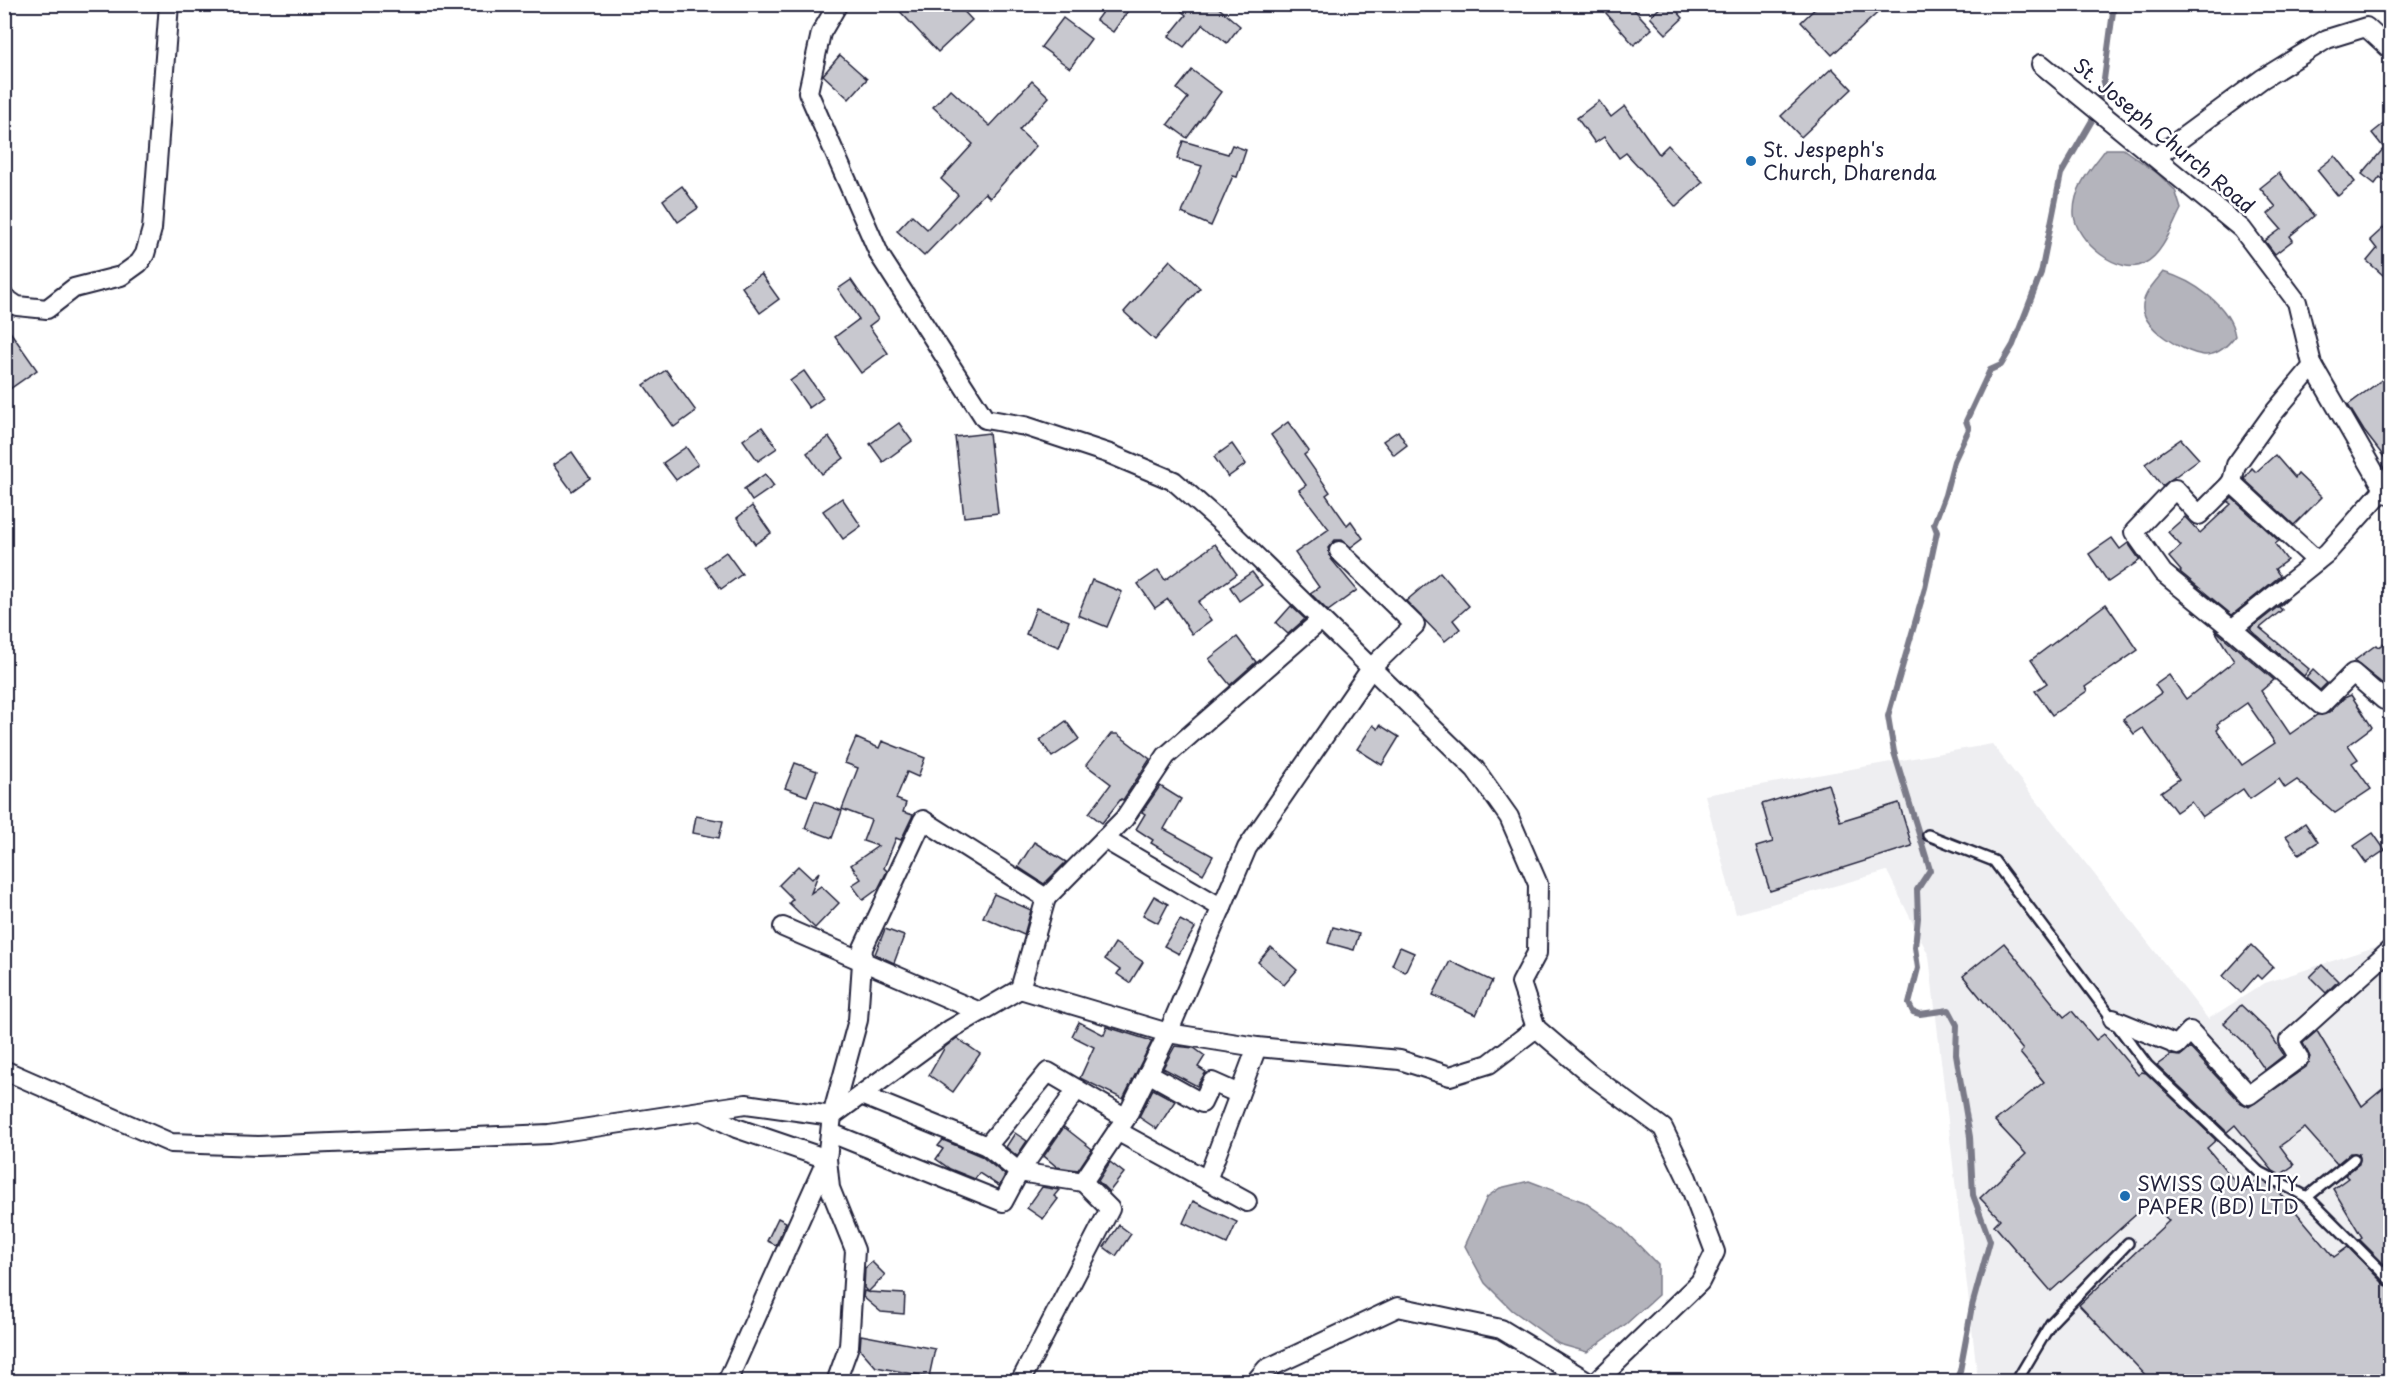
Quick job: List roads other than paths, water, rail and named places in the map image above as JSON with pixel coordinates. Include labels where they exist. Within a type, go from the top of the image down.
[{"type":"street","points":[[4,297],[18,306],[46,309],[74,288],[121,276],[139,263],[145,255],[152,229],[169,4]]},
{"type":"street","points":[[838,4],[820,33],[808,92],[880,256],[985,419],[1025,426],[1110,454],[1174,481],[1225,526],[1475,769],[1509,817],[1538,884],[1538,953],[1521,983],[1536,1028],[1591,1075],[1663,1128],[1687,1178],[1715,1252],[1700,1282],[1596,1382]]},
{"type":"street","points":[[2156,157],[2262,79],[2327,39],[2366,27],[2391,49]]},
{"type":"street","name":"St. Joseph Church Road","points":[[2041,64],[2242,229],[2297,302],[2313,366],[2387,492]]},
{"type":"street","points":[[2313,366],[2272,415],[2236,465],[2231,482],[2199,515],[2175,489],[2134,532],[2163,573],[2321,705],[2353,673],[2384,700],[2391,693]]},
{"type":"street","points":[[2231,482],[2317,561]]},
{"type":"street","points":[[2232,629],[2317,561],[2387,492]]},
{"type":"street","points":[[1083,1182],[1121,1124],[1168,1033],[1247,848],[1371,668],[1415,625],[1340,551]]},
{"type":"street","points":[[831,1124],[861,1095],[951,1029],[1020,989],[1046,898],[1124,819],[1166,756],[1321,620]]},
{"type":"street","points":[[836,1382],[849,1346],[855,1250],[830,1188],[827,1159],[831,1124],[858,1020],[863,948],[922,820],[1046,898]]},
{"type":"street","points":[[1104,839],[1222,908]]},
{"type":"street","points":[[783,927],[980,1012]]},
{"type":"street","points":[[2113,1019],[2176,1045],[2190,1031],[2249,1095],[2299,1058],[2289,1041],[2391,950]]},
{"type":"street","points":[[1020,989],[1168,1033],[1257,1047],[1400,1060],[1450,1076],[1489,1064],[1536,1028]]},
{"type":"street","points":[[1207,1180],[1257,1047]]},
{"type":"street","points":[[4,1070],[171,1143],[258,1146],[549,1134],[746,1104],[831,1124],[1003,1202],[1019,1172],[1077,1089]]},
{"type":"street","points":[[987,1146],[1048,1072],[1077,1089],[1121,1124],[1207,1180],[1247,1202]]},
{"type":"street","points":[[1148,1073],[1202,1103],[1212,1082],[1239,1094]]},
{"type":"street","points":[[861,1095],[987,1146],[1019,1172],[1083,1182],[1110,1209],[1020,1382]]},
{"type":"street","points":[[702,1110],[736,1128],[827,1159]]},
{"type":"street","points":[[727,1382],[827,1159]]},
{"type":"street","points":[[1255,1382],[1266,1369],[1398,1306],[1502,1329],[1589,1382]]},
{"type":"lane","points":[[1928,835],[1994,861],[2147,1065],[2258,1171],[2307,1197],[2391,1280]]},
{"type":"lane","points":[[2307,1197],[2354,1159]]},
{"type":"lane","points":[[2016,1382],[2051,1323],[2128,1242]]},
{"type":"waterway","points":[[1955,1382],[1960,1371],[1972,1306],[1990,1241],[1973,1195],[1970,1137],[1956,1054],[1957,1025],[1949,1010],[1920,1014],[1913,1012],[1909,1004],[1918,968],[1915,947],[1918,918],[1917,890],[1930,870],[1894,752],[1888,716],[1925,588],[1937,532],[1934,524],[1954,461],[1969,429],[1966,421],[1990,370],[2001,365],[2013,345],[2041,273],[2061,174],[2094,117],[2103,87],[2114,4]]},
{"type":"place","name":"St. Jespeph's Church, Dharenda","points":[[1751,161]]},
{"type":"place","name":"SWISS QUALITY PAPER (BD) LTD","points":[[2125,1196]]}]
